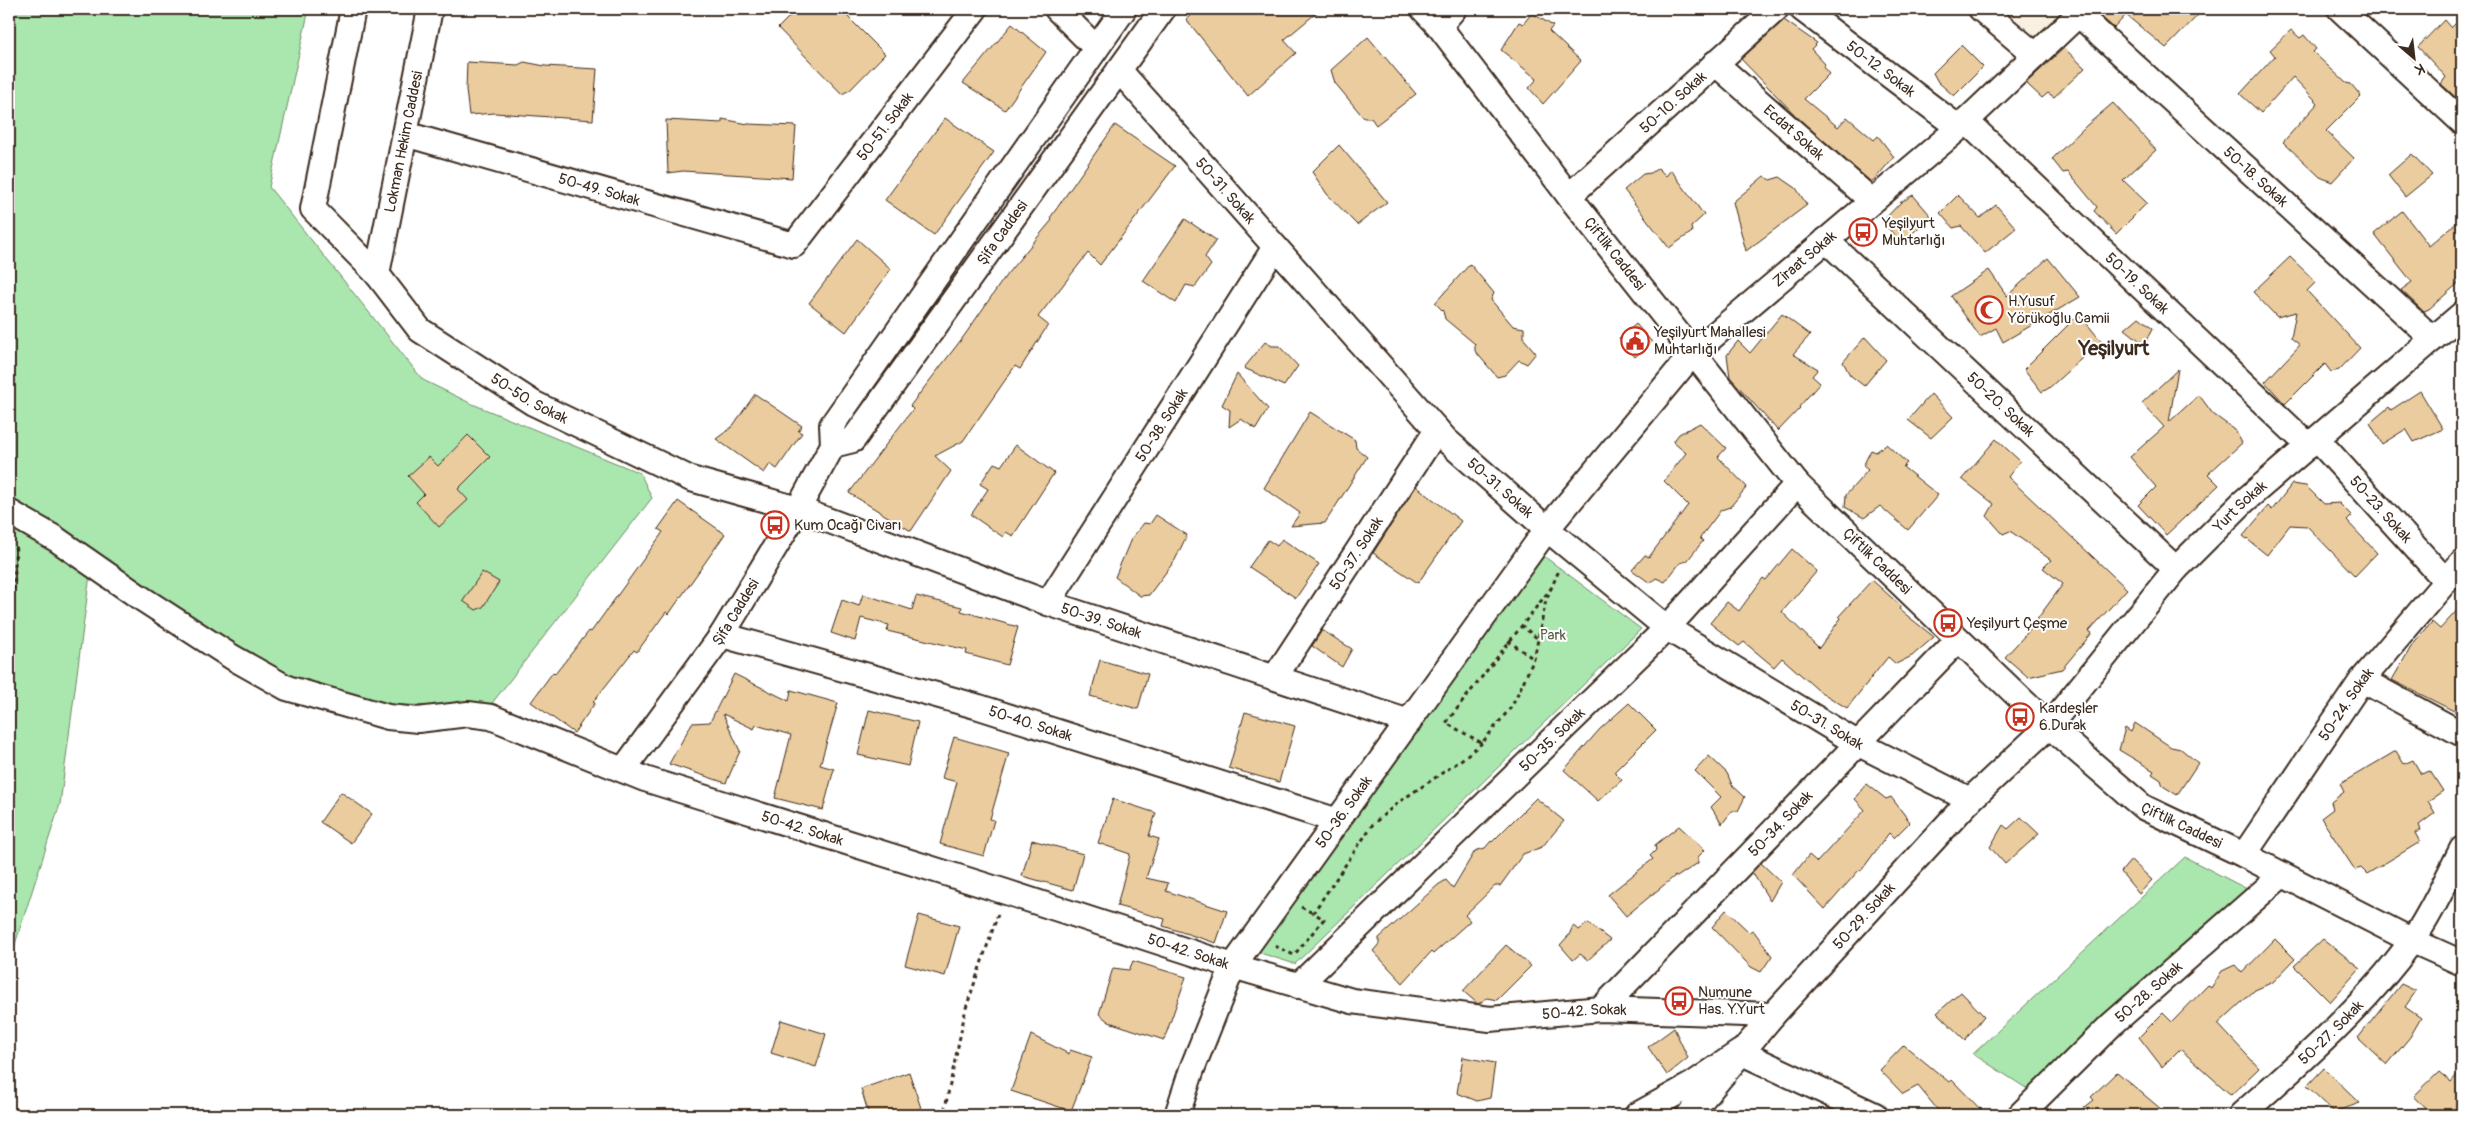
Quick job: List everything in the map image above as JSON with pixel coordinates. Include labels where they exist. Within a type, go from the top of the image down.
[{"type":"street","name":"50-50. Sokak","points":[[353,9],[313,209],[377,274],[420,330],[532,403],[691,479],[798,509]]},
{"type":"street","name":"Lokman Hekim Caddesi","points":[[377,274],[430,9]]},
{"type":"street","points":[[1056,9],[1096,48]]},
{"type":"street","name":"Şifa Caddesi","points":[[623,770],[722,635],[798,509],[833,444],[832,425],[1124,9]]},
{"type":"street","name":"Şifa Caddesi","points":[[833,444],[853,440],[1163,9]]},
{"type":"street","name":"Çiftlik Caddesi","points":[[1423,9],[1446,17],[1569,196],[1797,484],[2049,726],[2143,807],[2244,855],[2412,941],[2462,962]]},
{"type":"street","name":"50-10. Sokak","points":[[1569,196],[1776,9]]},
{"type":"street","name":"50-12. Sokak","points":[[1802,9],[1962,124]]},
{"type":"street","points":[[1982,9],[2034,54]]},
{"type":"street","points":[[2340,9],[2462,122]]},
{"type":"street","name":"50-51. Sokak","points":[[794,245],[968,11]]},
{"type":"street","name":"Ziraat Sokak","points":[[1547,529],[1693,352],[1962,124],[2081,11]]},
{"type":"street","name":"50-18. Sokak","points":[[2081,11],[2433,339]]},
{"type":"street","name":"Ecdat Sokak","points":[[1715,64],[1872,201]]},
{"type":"street","name":"50-31. Sokak","points":[[1119,70],[1437,430],[1547,529],[1667,628],[1858,743],[1970,800]]},
{"type":"street","name":"50-19. Sokak","points":[[1962,124],[2313,443]]},
{"type":"street","name":"50-49. Sokak","points":[[405,134],[794,245]]},
{"type":"street","name":"50-20. Sokak","points":[[1826,240],[2176,569]]},
{"type":"street","name":"50-38. Sokak","points":[[1048,603],[1275,247]]},
{"type":"street","name":"Yurt Sokak","points":[[2049,726],[2176,569],[2243,502],[2462,314]]},
{"type":"street","name":"50-37. Sokak","points":[[1275,677],[1437,430]]},
{"type":"street","name":"50-23. Sokak","points":[[2313,443],[2445,580]]},
{"type":"street","name":"50-35. Sokak","points":[[1298,986],[1667,628],[1797,484]]},
{"type":"street","name":"50-39. Sokak","points":[[798,509],[1048,603],[1409,722]]},
{"type":"street","name":"50-42. Sokak","points":[[13,514],[56,539],[138,596],[232,657],[287,688],[337,704],[388,717],[418,720],[468,714],[492,717],[645,779],[1298,986],[1352,1001],[1490,1019],[1601,1009],[1773,1014]]},
{"type":"street","name":"50-36. Sokak","points":[[1177,1115],[1192,1069],[1233,966],[1547,529]]},
{"type":"street","name":"50-24. Sokak","points":[[2244,855],[2362,680],[2462,562]]},
{"type":"street","name":"50-40. Sokak","points":[[722,635],[979,707],[1338,821]]},
{"type":"street","name":"50-34. Sokak","points":[[1601,1009],[1958,640]]},
{"type":"street","points":[[2362,680],[2462,734]]},
{"type":"street","name":"50-29. Sokak","points":[[1689,1115],[1773,1014],[1970,800],[2049,726]]},
{"type":"street","name":"50-27. Sokak","points":[[2241,1115],[2344,1018],[2380,981],[2412,941],[2462,849]]},
{"type":"street","name":"50-28. Sokak","points":[[2020,1115],[2111,1025],[2282,875]]},
{"type":"street","points":[[1637,1115],[1693,1084],[1740,1052],[1875,1115]]},
{"type":"path","points":[[9,622],[14,587],[13,514]]},
{"type":"path","points":[[1313,913],[1373,824],[1399,802],[1457,763],[1482,743],[1512,706],[1534,659],[1546,600],[1570,547]]},
{"type":"path","points":[[1482,743],[1446,723],[1508,641],[1552,588]]},
{"type":"path","points":[[1521,625],[1538,639]]},
{"type":"path","points":[[1508,641],[1534,659]]},
{"type":"path","points":[[949,1115],[944,1113],[966,1008],[1006,892]]},
{"type":"path","points":[[1271,944],[1294,954],[1324,920],[1298,905]]},
{"type":"shaded area","points":[[2000,9],[2073,9],[2038,41]]},
{"type":"green space","points":[[9,9],[309,9],[269,187],[423,380],[470,403],[640,473],[652,498],[489,707],[361,704],[285,680],[92,559],[60,804],[9,963]]},
{"type":"green space","name":"Park","points":[[1541,554],[1641,629],[1295,964],[1257,952]]},
{"type":"green space","points":[[2185,857],[2247,889],[2029,1090],[1973,1054]]},
{"type":"building","points":[[797,9],[840,9],[885,54],[850,90],[842,94],[778,28]]},
{"type":"building","points":[[1199,9],[1321,9],[1284,40],[1296,53],[1248,96],[1186,19]]},
{"type":"building","points":[[2105,9],[2204,9],[2166,48],[2126,15],[2114,28],[2099,15]]},
{"type":"building","points":[[1532,13],[1553,26],[1549,31],[1581,61],[1543,104],[1529,88],[1537,79],[1501,50],[1519,22],[1523,24]]},
{"type":"building","points":[[2462,17],[2462,103],[2441,84],[2446,77],[2418,47],[2444,20],[2451,28]]},
{"type":"building","points":[[1784,20],[1817,43],[1811,49],[1825,64],[1823,67],[1829,74],[1804,99],[1838,127],[1847,117],[1874,140],[1878,136],[1894,157],[1871,182],[1798,118],[1741,59]]},
{"type":"building","points":[[1012,24],[1046,52],[1005,110],[963,83]]},
{"type":"building","points":[[2291,30],[2300,38],[2304,35],[2316,49],[2313,52],[2346,83],[2351,84],[2361,96],[2326,131],[2354,158],[2332,182],[2320,177],[2283,142],[2318,103],[2293,77],[2261,113],[2240,94],[2275,56],[2270,50]]},
{"type":"building","points":[[1368,37],[1416,94],[1376,125],[1371,118],[1364,118],[1335,83],[1331,70]]},
{"type":"building","points":[[1961,45],[1983,67],[1954,96],[1938,82],[1933,73]]},
{"type":"building","points":[[2064,48],[2085,68],[2054,97],[2048,93],[2042,98],[2026,83]]},
{"type":"building","points":[[467,62],[518,65],[524,62],[545,66],[597,69],[593,120],[495,113],[469,115],[466,90]]},
{"type":"building","points":[[2113,103],[2156,150],[2123,180],[2147,203],[2116,234],[2094,211],[2097,207],[2068,172],[2063,173],[2052,159]]},
{"type":"building","points":[[945,118],[994,152],[934,235],[885,200]]},
{"type":"building","points":[[722,119],[748,124],[796,126],[792,178],[683,171],[668,173],[666,120],[722,123]]},
{"type":"building","points":[[1115,125],[1175,166],[1100,265],[1088,253],[1038,317],[1048,325],[1020,369],[1015,366],[963,441],[935,456],[951,471],[911,531],[849,493],[913,409],[910,406],[964,336],[1007,274],[1052,220],[1050,218]]},
{"type":"building","points":[[1339,145],[1387,202],[1357,225],[1327,194],[1312,172]]},
{"type":"building","points":[[2412,154],[2432,175],[2405,197],[2388,175]]},
{"type":"building","points":[[1658,168],[1666,176],[1671,170],[1704,215],[1691,227],[1692,232],[1669,248],[1624,190],[1643,174],[1651,173]]},
{"type":"building","points":[[1764,176],[1770,180],[1780,177],[1796,188],[1807,205],[1746,251],[1733,202]]},
{"type":"building","points":[[1913,195],[1931,216],[1902,243],[1882,222],[1901,202]]},
{"type":"building","points":[[1958,195],[1980,218],[1996,205],[2016,228],[1985,253],[1961,226],[1953,228],[1940,213]]},
{"type":"building","points":[[2402,211],[2429,246],[2462,218],[2462,280],[2429,309],[2423,311],[2401,290],[2412,282],[2374,234]]},
{"type":"building","points":[[1185,219],[1216,240],[1205,257],[1211,265],[1195,287],[1186,285],[1176,303],[1143,281]]},
{"type":"building","points":[[857,239],[891,269],[846,332],[809,303]]},
{"type":"building","points":[[2290,257],[2316,282],[2307,291],[2360,348],[2339,370],[2331,372],[2325,364],[2285,404],[2265,382],[2300,345],[2291,338],[2296,312],[2277,317],[2253,292]]},
{"type":"building","points":[[2048,258],[2080,297],[2003,342],[1996,328],[1980,337],[1951,296],[1989,270],[2007,296]]},
{"type":"building","points":[[1470,264],[1494,293],[1491,300],[1513,326],[1524,328],[1524,339],[1536,353],[1527,364],[1519,360],[1505,375],[1497,377],[1475,351],[1475,344],[1445,319],[1443,311],[1435,303]]},
{"type":"building","points":[[1782,314],[1810,335],[1793,354],[1818,369],[1812,376],[1820,383],[1778,431],[1730,377],[1727,355],[1738,341],[1750,353]]},
{"type":"building","points":[[2079,314],[2101,341],[2049,388],[2042,392],[2024,369]]},
{"type":"building","points":[[2139,317],[2153,328],[2145,345],[2125,329]]},
{"type":"building","name":"Yeşilyurt Mahallesi Muhtarlığı","points":[[1636,324],[1652,342],[1635,357],[1619,339]]},
{"type":"building","points":[[1865,337],[1886,360],[1864,386],[1850,375],[1843,362]]},
{"type":"building","points":[[1265,342],[1272,346],[1279,346],[1298,366],[1284,386],[1244,368]]},
{"type":"building","points":[[2178,369],[2169,422],[2199,395],[2213,414],[2235,430],[2242,443],[2208,474],[2219,485],[2166,535],[2138,505],[2156,487],[2130,457],[2164,427],[2142,403]]},
{"type":"building","points":[[1237,374],[1268,409],[1256,429],[1241,419],[1229,427],[1230,410],[1222,405]]},
{"type":"building","points":[[2420,391],[2443,429],[2414,442],[2406,429],[2382,444],[2370,423],[2389,407],[2391,410]]},
{"type":"building","points":[[755,394],[802,426],[798,431],[802,433],[777,469],[770,464],[764,473],[716,439],[732,427]]},
{"type":"building","points":[[1931,394],[1953,417],[1931,438],[1908,420]]},
{"type":"building","points":[[1310,412],[1355,440],[1356,448],[1367,457],[1325,523],[1291,526],[1300,513],[1264,488]]},
{"type":"building","points":[[1700,423],[1726,448],[1718,457],[1747,487],[1730,507],[1721,510],[1700,538],[1703,541],[1687,561],[1680,563],[1665,582],[1656,578],[1650,583],[1632,570],[1645,555],[1649,557],[1688,505],[1664,481],[1686,453],[1673,442],[1679,434]]},
{"type":"building","points":[[468,435],[490,457],[458,489],[468,500],[439,527],[416,502],[424,494],[408,476],[429,457],[438,466]]},
{"type":"building","points":[[1996,439],[2020,461],[2008,477],[2127,589],[2089,631],[2092,633],[2062,669],[2028,677],[2005,657],[2027,633],[2063,584],[2043,568],[2051,560],[2010,531],[2003,534],[1987,516],[1994,504],[1962,479]]},
{"type":"building","points":[[1886,444],[1907,463],[1903,467],[1938,495],[1908,530],[1880,506],[1864,518],[1845,507],[1846,495],[1868,470],[1863,466],[1871,450],[1876,452]]},
{"type":"building","points":[[1016,445],[1054,473],[1013,536],[1006,532],[1003,537],[971,515],[988,489],[980,484],[994,463],[1001,466]]},
{"type":"building","points":[[2292,484],[2306,486],[2324,504],[2339,503],[2352,516],[2347,521],[2377,553],[2355,576],[2307,526],[2290,525],[2267,555],[2243,536],[2268,506],[2272,510]]},
{"type":"building","points":[[1416,486],[1461,521],[1418,583],[1373,553]]},
{"type":"building","points":[[678,501],[725,534],[669,614],[666,612],[637,652],[634,650],[593,702],[595,703],[574,733],[531,702],[553,672],[555,674],[589,631],[591,632],[663,532],[658,529]]},
{"type":"building","points":[[1156,515],[1187,535],[1175,560],[1149,595],[1140,596],[1115,577],[1131,539],[1144,523],[1150,524]]},
{"type":"building","points":[[1282,539],[1319,564],[1296,598],[1249,567],[1268,540],[1277,546]]},
{"type":"building","points":[[1792,549],[1817,571],[1782,612],[1819,648],[1841,618],[1839,616],[1872,580],[1901,606],[1899,609],[1934,637],[1912,656],[1896,664],[1888,657],[1847,708],[1819,691],[1782,658],[1774,667],[1744,642],[1739,646],[1710,623],[1727,602],[1739,611],[1763,578],[1766,580]]},
{"type":"building","points":[[482,572],[499,582],[483,607],[476,610],[463,601]]},
{"type":"building","points":[[863,594],[912,610],[916,596],[962,607],[961,611],[1018,627],[1007,665],[966,654],[967,650],[887,631],[889,625],[861,618],[855,641],[831,633],[842,600],[859,606]]},
{"type":"building","points":[[2462,605],[2462,715],[2392,680],[2411,647],[2432,622],[2440,629]]},
{"type":"building","points":[[1322,630],[1352,649],[1342,667],[1312,646]]},
{"type":"building","points":[[1100,660],[1148,674],[1138,709],[1090,696]]},
{"type":"building","points":[[734,674],[789,701],[791,690],[838,703],[820,765],[834,769],[823,810],[775,798],[791,735],[756,725],[754,729],[723,714],[740,751],[726,783],[669,764],[692,723],[710,722]]},
{"type":"building","points":[[1629,703],[1656,730],[1614,772],[1622,780],[1598,801],[1564,770],[1600,729]]},
{"type":"building","points":[[869,710],[918,722],[908,766],[858,755]]},
{"type":"building","points":[[1245,712],[1295,726],[1279,782],[1229,768]]},
{"type":"building","points":[[2135,723],[2171,747],[2181,749],[2198,763],[2177,795],[2163,786],[2161,780],[2152,774],[2154,771],[2119,750],[2125,728],[2131,732]]},
{"type":"building","points":[[954,737],[1009,753],[990,819],[994,820],[984,856],[940,844],[957,782],[942,778]]},
{"type":"building","points":[[2396,751],[2404,764],[2413,760],[2421,774],[2430,771],[2443,791],[2428,801],[2435,813],[2419,825],[2421,830],[2415,833],[2420,842],[2367,874],[2361,868],[2355,870],[2321,818],[2333,809],[2331,802],[2344,792],[2340,784]]},
{"type":"building","points":[[1709,756],[1727,773],[1732,785],[1745,797],[1738,811],[1732,811],[1722,824],[1711,807],[1721,797],[1695,771]]},
{"type":"building","points":[[1867,784],[1886,799],[1891,797],[1910,822],[1894,838],[1889,833],[1861,871],[1859,870],[1825,909],[1793,875],[1809,855],[1817,862],[1865,810],[1855,799]]},
{"type":"building","points":[[341,792],[372,814],[351,843],[320,822]]},
{"type":"building","points":[[1536,798],[1564,821],[1542,847],[1523,854],[1500,886],[1495,886],[1465,915],[1470,921],[1433,954],[1431,952],[1403,983],[1373,951],[1379,944],[1379,938],[1438,885],[1446,880],[1453,888],[1475,851],[1485,848],[1492,842]]},
{"type":"building","points":[[1113,799],[1156,813],[1149,836],[1159,839],[1146,878],[1168,883],[1166,891],[1227,911],[1216,943],[1163,926],[1165,919],[1117,906],[1130,854],[1098,843]]},
{"type":"building","points":[[2021,817],[2039,834],[2005,864],[1990,847],[2003,825],[2008,829]]},
{"type":"building","points":[[1679,826],[1705,850],[1698,857],[1698,863],[1677,877],[1675,876],[1626,916],[1608,895],[1653,859],[1650,856],[1656,850],[1655,845]]},
{"type":"building","points":[[1032,840],[1083,854],[1073,890],[1022,876]]},
{"type":"building","points":[[2131,860],[2152,880],[2139,894],[2121,872]]},
{"type":"building","points":[[1761,863],[1781,882],[1770,901],[1752,872]]},
{"type":"building","points":[[1726,910],[1749,932],[1753,930],[1772,956],[1761,972],[1751,967],[1712,927]]},
{"type":"building","points":[[919,915],[959,926],[945,976],[905,965]]},
{"type":"building","points":[[1588,923],[1610,940],[1588,960],[1580,954],[1573,960],[1560,945],[1569,935],[1573,926],[1579,930]]},
{"type":"building","points":[[2275,939],[2295,959],[2273,982],[2255,990],[2218,1024],[2259,1068],[2231,1095],[2180,1049],[2162,1067],[2139,1037],[2163,1013],[2172,1022],[2208,985],[2211,988],[2222,971],[2235,965],[2242,973]]},
{"type":"building","points":[[2323,939],[2360,968],[2330,1002],[2294,966]]},
{"type":"building","points":[[1506,945],[1531,966],[1497,1000],[1487,998],[1478,1004],[1463,991]]},
{"type":"building","points":[[1133,961],[1186,977],[1164,1040],[1109,1022],[1099,1014],[1113,968],[1129,970]]},
{"type":"building","points":[[2401,984],[2416,991],[2405,1007],[2421,1018],[2410,1037],[2387,1065],[2358,1038]]},
{"type":"building","points":[[1961,992],[1984,1016],[1965,1040],[1937,1013]]},
{"type":"building","points":[[781,1020],[826,1034],[816,1067],[771,1053]]},
{"type":"building","points":[[1674,1028],[1688,1058],[1667,1075],[1648,1047]]},
{"type":"building","points":[[1031,1035],[1069,1054],[1070,1050],[1092,1057],[1071,1111],[1011,1091]]},
{"type":"building","points":[[1904,1045],[1949,1082],[1952,1080],[1986,1115],[1942,1115],[1918,1086],[1903,1094],[1880,1070]]},
{"type":"building","points":[[1463,1057],[1495,1063],[1490,1098],[1477,1101],[1457,1093]]},
{"type":"building","points":[[2324,1068],[2360,1103],[2334,1112],[2307,1086]]},
{"type":"building","points":[[2462,1069],[2462,1115],[2432,1115],[2414,1096],[2439,1072],[2451,1082]]},
{"type":"building","points":[[909,1072],[921,1108],[899,1115],[869,1115],[861,1089]]},
{"type":"building","points":[[2117,1072],[2168,1115],[2075,1115],[2094,1100],[2091,1097]]},
{"type":"place","name":"Yeşilyurt Muhtarlığı","points":[[1863,232]]},
{"type":"place","name":"H.Yusuf Yörükoğlu Camii","points":[[1989,310]]},
{"type":"place","name":"Yeşilyurt Mahallesi Muhtarlığı","points":[[1635,341]]},
{"type":"place","name":"Kum Ocağı Civarı","points":[[775,525]]},
{"type":"place","name":"Yeşilyurt Çeşme","points":[[1948,623]]},
{"type":"place","name":"Kardeşler 6.Durak","points":[[2020,717]]},
{"type":"place","name":"Numune Has. Y.Yurt","points":[[1679,1001]]},
{"type":"district","name":"Yeşilyurt","points":[[2114,348]]}]
